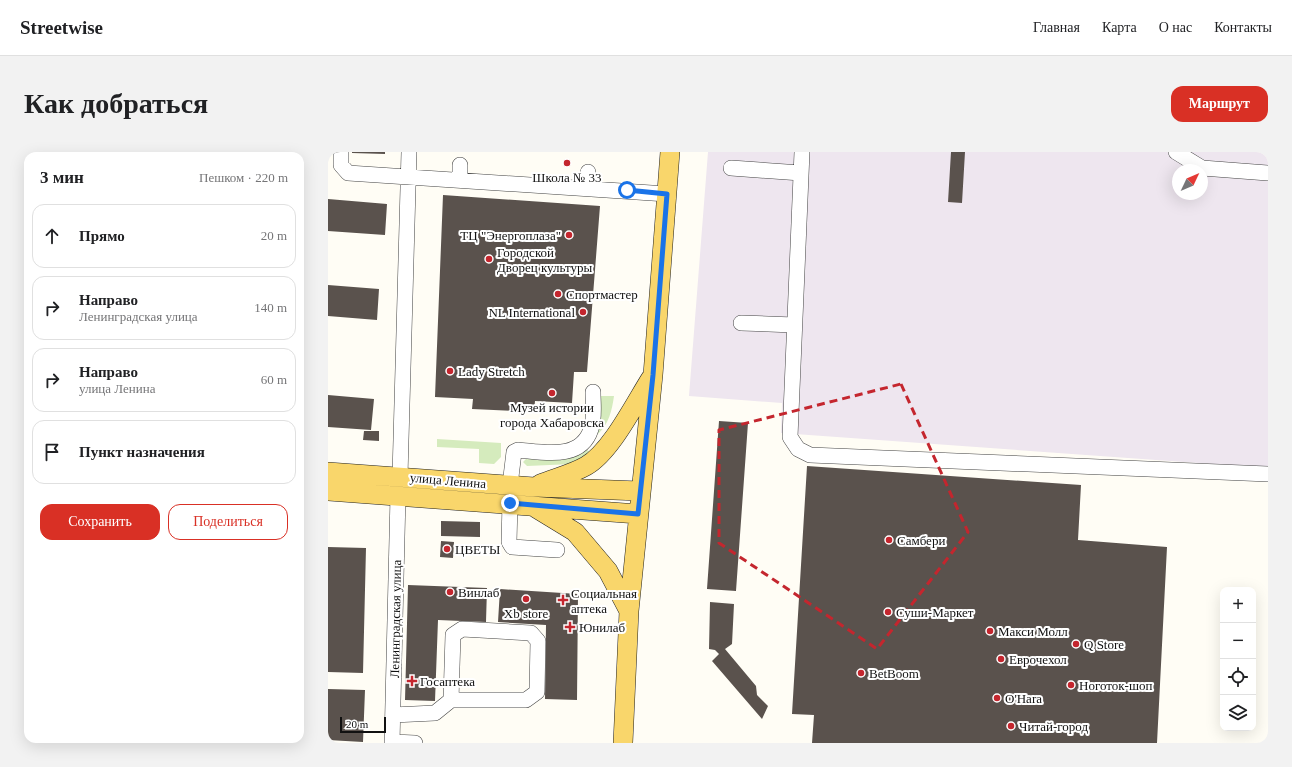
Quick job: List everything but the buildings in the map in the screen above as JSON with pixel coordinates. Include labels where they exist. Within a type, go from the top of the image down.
[{"type":"main road","points":[[624,743],[629,611],[653,375],[669,160]]},
{"type":"main road","points":[[629,611],[608,571],[575,532],[533,496],[595,460],[613,439],[653,375]]},
{"type":"main road","name":"улица Ленина","points":[[328,472],[400,476],[510,494],[533,496],[638,514]]},
{"type":"main road","name":"улица Ленина","points":[[328,491],[398,496],[510,494]]},
{"type":"main road","name":"улица Ленина","points":[[533,496],[640,491]]},
{"type":"street","points":[[341,152],[340,165],[348,173],[667,194]]},
{"type":"street","points":[[400,476],[409,152]]},
{"type":"street","points":[[669,160],[678,152]]},
{"type":"street","points":[[802,152],[790,437],[798,449],[810,455],[1268,474]]},
{"type":"street","points":[[1176,152],[1202,168],[1268,173]]},
{"type":"street","points":[[460,165],[460,180]]},
{"type":"street","points":[[731,168],[801,173]]},
{"type":"street","points":[[588,172],[588,188]]},
{"type":"street","points":[[741,323],[794,325]]},
{"type":"street","points":[[557,550],[512,547],[509,542],[510,494],[514,452],[518,450],[561,453],[578,447],[583,443],[592,429],[593,392]]},
{"type":"street","name":"Ленинградская улица","points":[[392,743],[398,496]]},
{"type":"street","points":[[393,715],[435,713],[451,700],[526,700],[537,692],[538,641],[531,633],[462,630],[453,635],[451,700]]},
{"type":"street","points":[[392,743],[415,743]]},
{"type":"highlighted area","points":[[901,384],[968,532],[877,649],[719,543],[719,430]]},
{"type":"shaded area","points":[[708,152],[1268,152],[1268,468],[781,433],[782,403],[689,396]]},
{"type":"green space","points":[[600,396],[614,396],[611,412],[605,426],[598,434]]},
{"type":"green space","points":[[437,439],[501,443],[501,457],[494,464],[479,463],[479,449],[437,447]]},
{"type":"green space","points":[[586,449],[591,453],[573,464],[527,466],[523,462],[526,459],[565,459],[572,457]]},
{"type":"place","name":"Школа № 33","points":[[567,163]]},
{"type":"place","name":"ТЦ \"Энергоплаза\"","points":[[569,235]]},
{"type":"place","name":"Городской Дворец культуры","points":[[489,259]]},
{"type":"place","name":"Спортмастер","points":[[558,294]]},
{"type":"place","name":"NL International","points":[[583,312]]},
{"type":"place","name":"Lady Stretch","points":[[450,371]]},
{"type":"place","name":"Музей истории города Хабаровска","points":[[552,393]]},
{"type":"place","name":"Самбери","points":[[889,540]]},
{"type":"place","name":"ЦВЕТЫ","points":[[447,549]]},
{"type":"place","name":"Винлаб","points":[[450,592]]},
{"type":"place","name":"Xb store","points":[[526,599]]},
{"type":"place","name":"Социальная аптека","points":[[563,600]]},
{"type":"place","name":"Суши-Маркет","points":[[888,612]]},
{"type":"place","name":"Юнилаб","points":[[570,627]]},
{"type":"place","name":"Макси Молл","points":[[990,631]]},
{"type":"place","name":"Q Store","points":[[1076,644]]},
{"type":"place","name":"Еврочехол","points":[[1001,659]]},
{"type":"place","name":"BetBoom","points":[[861,673]]},
{"type":"place","name":"Госаптека","points":[[412,681]]},
{"type":"place","name":"Ноготок-шоп","points":[[1071,685]]},
{"type":"place","name":"O'Hara","points":[[997,698]]},
{"type":"place","name":"Читай-город","points":[[1011,726]]},
{"type":"route","points":[[510,503],[638,514],[653,375],[667,194],[627,190]]}]
